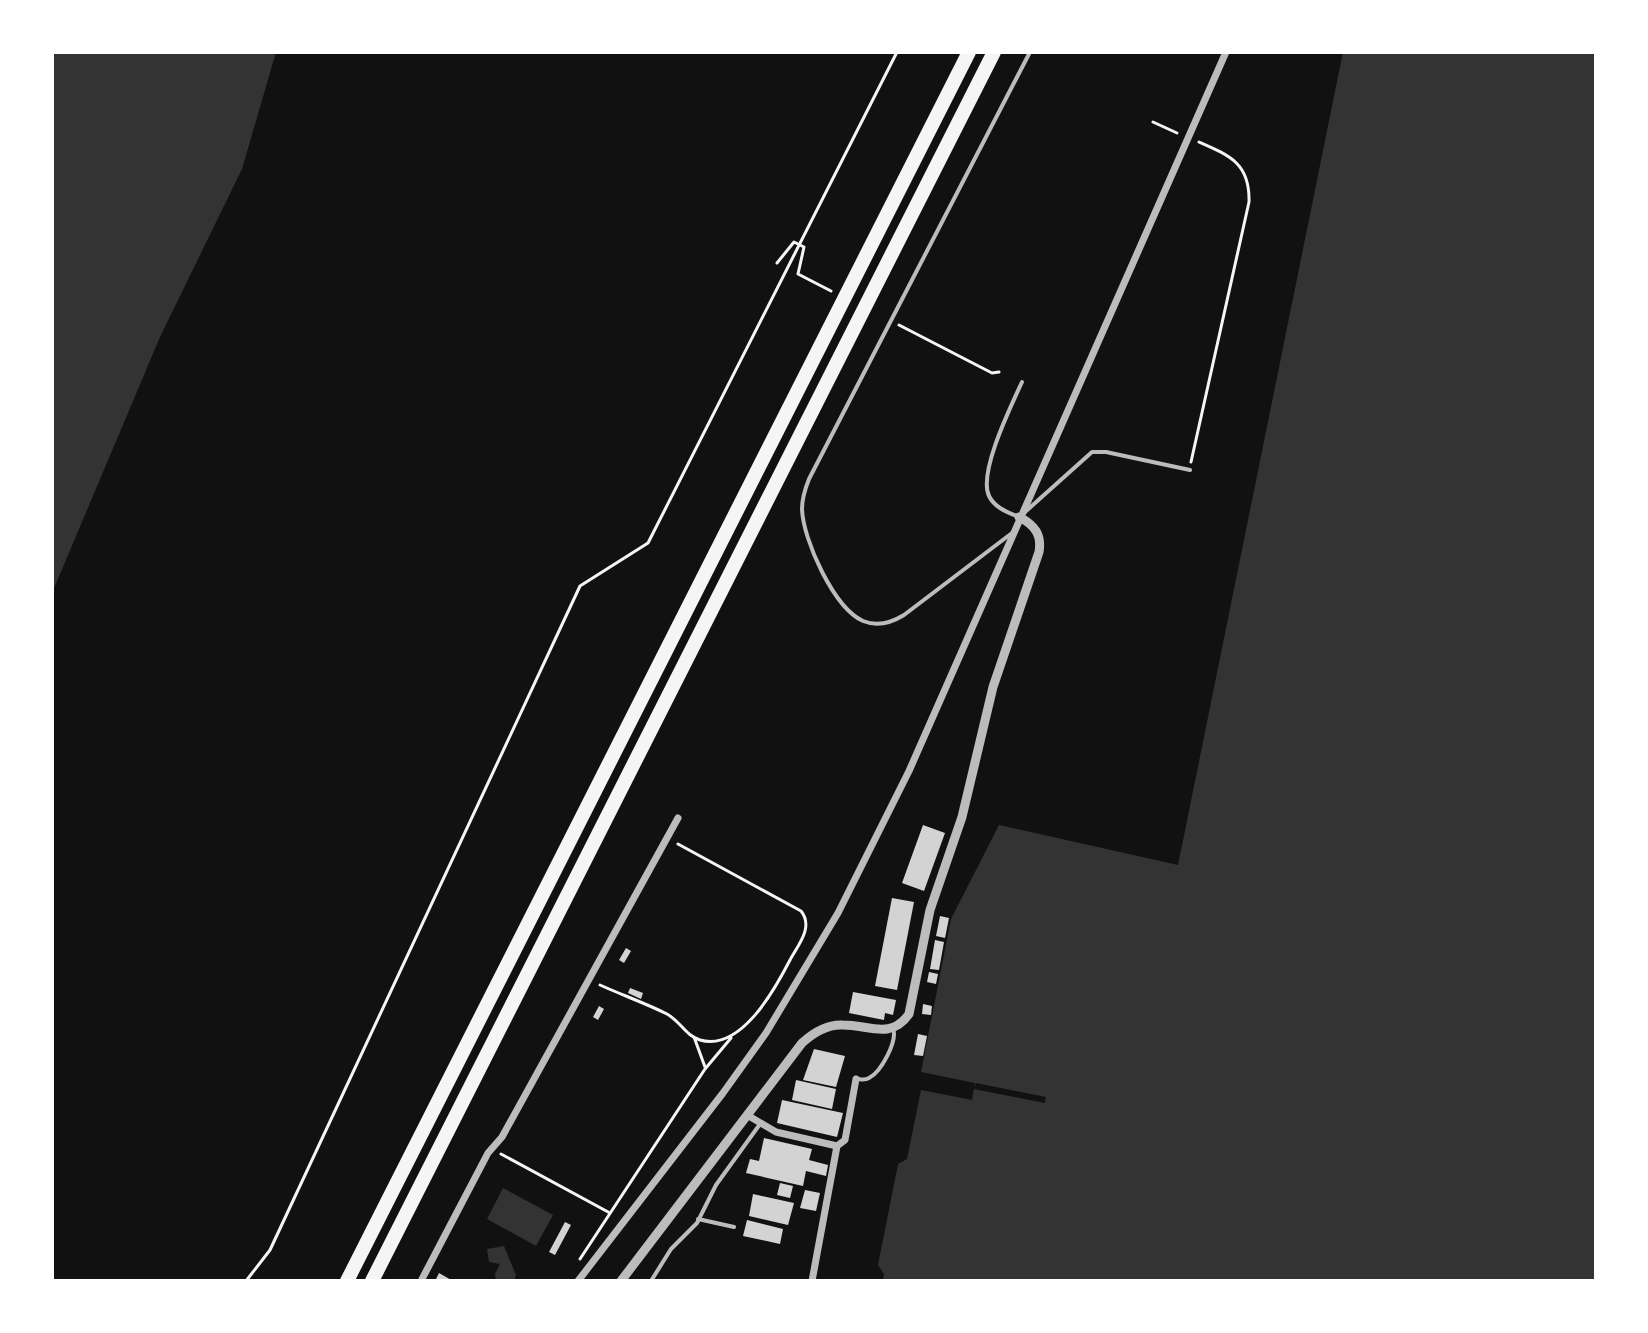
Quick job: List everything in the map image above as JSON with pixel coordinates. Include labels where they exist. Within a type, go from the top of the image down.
[{"type":"highway","points":[[347,1281],[969,52]]},
{"type":"highway","points":[[372,1281],[994,52]]},
{"type":"street","points":[[578,1281],[766,1033],[874,844],[1226,52]]},
{"type":"street","points":[[621,1281],[811,1035],[832,1026],[878,1030],[893,1028],[909,1014],[930,910],[962,817],[993,687],[1039,552],[1039,535],[1034,527],[1019,517]]},
{"type":"street","points":[[421,1281],[488,1153],[502,1137],[678,818]]},
{"type":"street","points":[[812,1281],[837,1146],[845,1140],[856,1079]]},
{"type":"street","points":[[747,1115],[776,1132],[837,1146]]},
{"type":"lane","points":[[1013,531],[893,622],[866,623],[855,616],[827,581],[813,553],[804,523],[802,501],[809,479],[1030,52]]},
{"type":"lane","points":[[1022,382],[990,464],[986,487],[996,506],[1019,517],[1092,452],[1106,452],[1190,470]]},
{"type":"lane","points":[[856,1079],[873,1075],[895,1042],[893,1028]]},
{"type":"lane","points":[[651,1281],[671,1249],[698,1219],[716,1185],[760,1124]]},
{"type":"lane","points":[[698,1219],[734,1227]]},
{"type":"path","points":[[246,1281],[270,1250],[580,586],[648,543],[897,52]]},
{"type":"path","points":[[1153,122],[1177,132]]},
{"type":"path","points":[[1190,470],[1249,202],[1249,187],[1239,165],[1228,156],[1199,143]]},
{"type":"path","points":[[777,263],[794,242],[804,247],[798,274],[821,286]]},
{"type":"path","points":[[903,327],[992,373],[999,372]]},
{"type":"path","points":[[579,1260],[705,1069],[775,990],[805,932],[807,921],[801,911],[671,840]]},
{"type":"path","points":[[592,982],[667,1014],[702,1041],[720,1041],[736,1032]]},
{"type":"path","points":[[694,1037],[705,1069]]},
{"type":"path","points":[[495,1151],[610,1213]]},
{"type":"shaded area","points":[[52,52],[276,52],[242,169],[160,337],[52,593]]},
{"type":"shaded area","points":[[1343,52],[1596,52],[1596,1281],[883,1281],[884,1274],[878,1265],[898,1164],[907,1159],[921,1090],[972,1100],[975,1083],[921,1072],[951,919],[999,825],[1178,865]]},
{"type":"shaded area","points":[[503,1188],[553,1215],[536,1246],[487,1219]]},
{"type":"shaded area","points":[[504,1246],[516,1275],[514,1281],[496,1281],[495,1274],[500,1264],[489,1262],[487,1249]]},
{"type":"pier","points":[[976,1083],[1046,1097],[1045,1103],[974,1089]]},
{"type":"building","points":[[923,825],[945,833],[924,891],[902,883]]},
{"type":"building","points":[[892,898],[914,902],[897,990],[875,986]]},
{"type":"building","points":[[940,916],[949,918],[945,938],[936,936]]},
{"type":"building","points":[[935,940],[944,942],[939,970],[930,969]]},
{"type":"building","points":[[626,948],[631,951],[624,963],[619,960]]},
{"type":"building","points":[[929,972],[938,974],[936,984],[927,982]]},
{"type":"building","points":[[630,988],[643,993],[641,999],[628,993]]},
{"type":"building","points":[[853,992],[896,1000],[893,1015],[885,1013],[884,1020],[849,1013]]},
{"type":"building","points":[[923,1004],[932,1006],[931,1015],[922,1014]]},
{"type":"building","points":[[599,1006],[604,1009],[598,1020],[593,1017]]},
{"type":"building","points":[[918,1034],[927,1036],[923,1056],[914,1055]]},
{"type":"building","points":[[814,1049],[845,1056],[836,1087],[803,1080]]},
{"type":"building","points":[[796,1080],[836,1089],[832,1109],[792,1100]]},
{"type":"building","points":[[782,1100],[843,1113],[837,1137],[777,1123]]},
{"type":"building","points":[[764,1138],[812,1149],[809,1160],[828,1165],[826,1176],[806,1171],[803,1186],[746,1173],[750,1159],[759,1161]]},
{"type":"building","points":[[780,1183],[793,1186],[790,1198],[777,1195]]},
{"type":"building","points":[[805,1190],[820,1193],[816,1211],[800,1208]]},
{"type":"building","points":[[753,1194],[794,1203],[788,1225],[749,1216]]},
{"type":"building","points":[[747,1220],[783,1229],[780,1244],[743,1236]]},
{"type":"building","points":[[565,1222],[571,1225],[555,1255],[549,1252]]},
{"type":"building","points":[[439,1273],[453,1281],[435,1281]]}]
